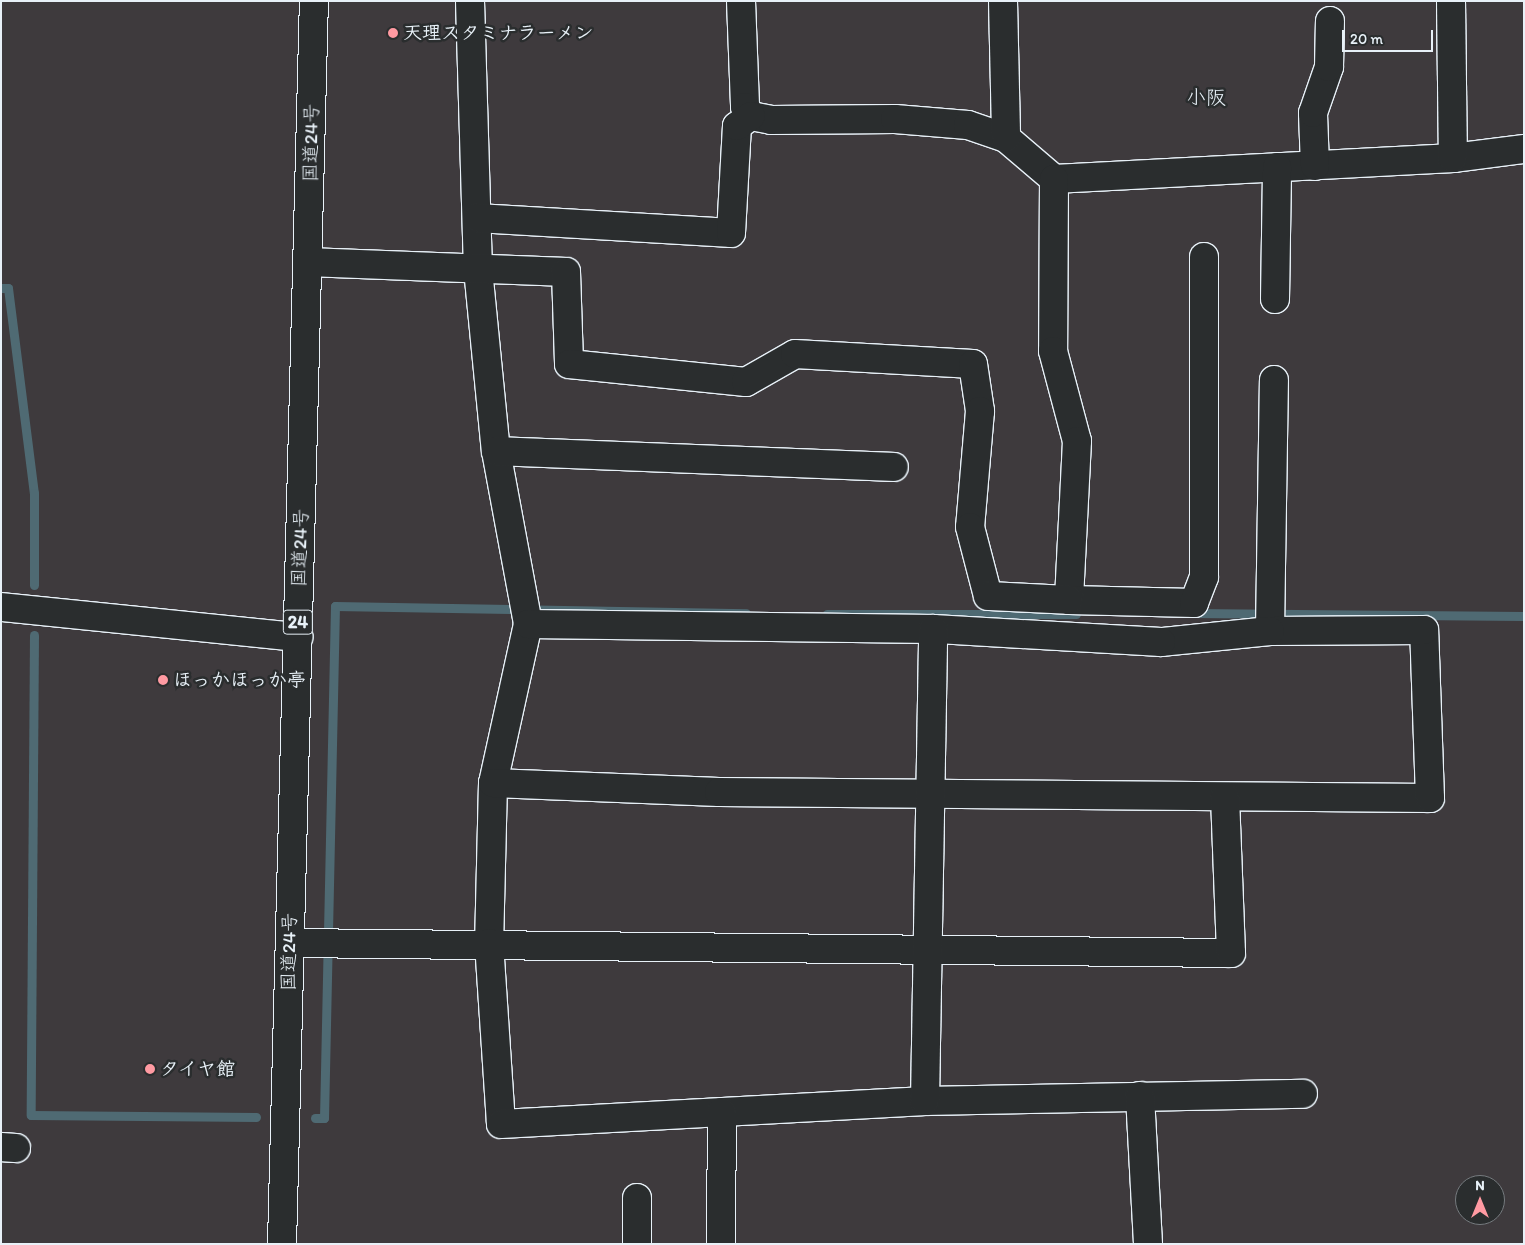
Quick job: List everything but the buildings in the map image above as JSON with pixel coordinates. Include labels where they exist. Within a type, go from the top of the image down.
[{"type":"main road","name":"国道24号","points":[[282,1244],[314,1]]},
{"type":"main road","points":[[470,1],[478,218],[478,269],[496,451],[528,624],[493,783],[489,943],[501,1124],[925,1102],[1303,1094]]},
{"type":"main road","points":[[741,1],[745,107],[751,116],[770,120],[895,119],[968,126],[1006,138],[1054,179],[1453,158],[1524,149]]},
{"type":"main road","points":[[1003,1],[1006,138]]},
{"type":"main road","points":[[1451,1],[1453,158]]},
{"type":"main road","points":[[1315,166],[1313,113],[1329,67],[1330,21]]},
{"type":"main road","points":[[478,218],[731,233],[737,126],[751,116]]},
{"type":"main road","points":[[1275,300],[1277,167]]},
{"type":"main road","points":[[1054,179],[1053,351],[1077,441],[1069,600]]},
{"type":"main road","points":[[988,596],[1194,603],[1204,577],[1204,257]]},
{"type":"main road","points":[[308,262],[566,272],[569,364],[746,382],[795,354],[973,364],[980,411],[970,527],[988,596],[975,632]]},
{"type":"main road","points":[[1270,631],[1274,380]]},
{"type":"main road","points":[[496,451],[894,467]]},
{"type":"main road","points":[[1,607],[298,637]]},
{"type":"main road","points":[[493,783],[719,792],[928,792],[1430,798],[1424,630],[1270,631],[1161,642],[933,629],[528,624]]},
{"type":"main road","points":[[925,1102],[928,792],[933,629]]},
{"type":"main road","points":[[290,943],[489,943],[927,951],[1231,953],[1225,797]]},
{"type":"main road","points":[[1140,1096],[1148,1244]]},
{"type":"main road","points":[[721,1244],[722,1112]]},
{"type":"main road","points":[[637,1198],[637,1244]]},
{"type":"waterway","points":[[1,288],[8,288],[34,493],[34,585]]},
{"type":"waterway","points":[[315,1118],[324,1118],[335,606],[746,613]]},
{"type":"waterway","points":[[1192,613],[1524,616]]},
{"type":"waterway","points":[[827,614],[1076,614]]},
{"type":"waterway","points":[[34,635],[31,1115],[256,1117]]},
{"type":"place","name":"天理スタミナラーメン","points":[[393,33]]},
{"type":"place","name":"ほっかほっか亭","points":[[163,680]]},
{"type":"place","name":"タイヤ館","points":[[150,1069]]},
{"type":"district","name":"小阪","points":[[1206,97]]}]
